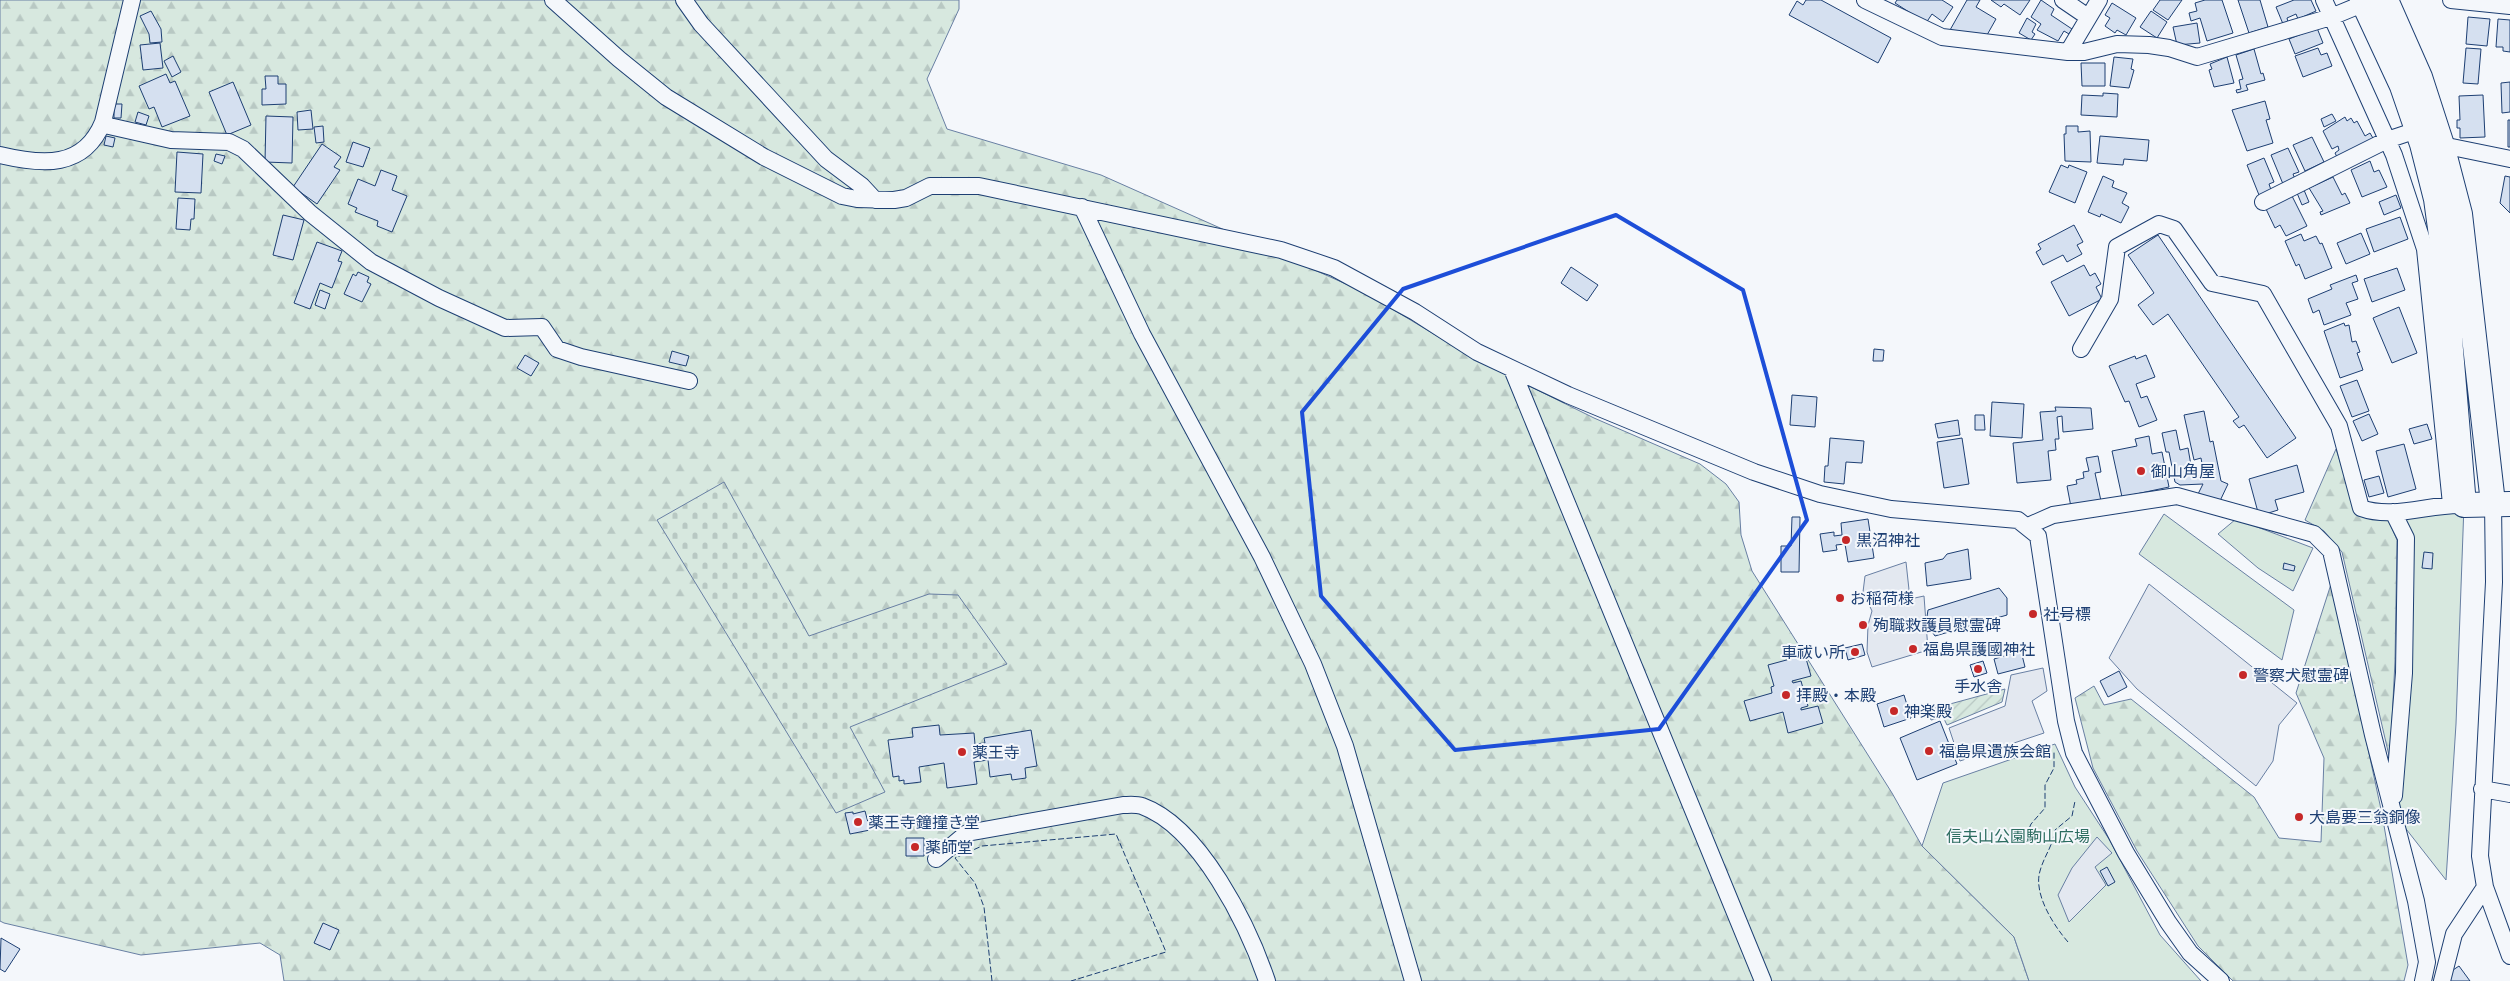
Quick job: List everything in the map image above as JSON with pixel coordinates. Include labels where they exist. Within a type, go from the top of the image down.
[{"type":"street","points":[[0,155],[37,162],[67,158],[84,151],[96,138],[103,122],[132,0]]},
{"type":"street","points":[[553,0],[619,59],[666,97],[731,138],[817,185],[842,196],[875,200],[906,198],[930,186],[980,186],[1281,250],[1334,268],[1415,312],[1477,352],[1568,396],[1717,458],[1792,486],[1891,509],[2018,520],[2028,526],[2038,536],[2066,721],[2074,753],[2126,853],[2158,906],[2190,953],[2221,981]]},
{"type":"street","points":[[684,0],[701,24],[826,159],[862,186],[875,200]]},
{"type":"street","points":[[1865,0],[1942,37],[2068,52],[2084,52],[2117,44],[2149,45],[2169,48],[2197,57],[2331,17],[2371,1]]},
{"type":"street","points":[[2063,0],[2088,17]]},
{"type":"street","points":[[2068,52],[2099,0]]},
{"type":"street","points":[[2324,0],[2387,140],[2409,195],[2425,249],[2458,504]]},
{"type":"street","points":[[2451,0],[2510,6]]},
{"type":"street","points":[[2371,1],[2417,130],[2436,198],[2441,234],[2458,504]]},
{"type":"street","points":[[2371,1],[2420,77],[2442,145],[2460,214],[2502,504],[2494,582],[2480,856],[2485,887],[2510,956]]},
{"type":"street","points":[[103,122],[109,126],[171,140],[229,142],[243,149],[310,214],[371,262],[439,298],[505,328],[542,326],[557,349],[581,358],[688,381]]},
{"type":"street","points":[[2263,202],[2387,140],[2417,130]]},
{"type":"street","points":[[2442,145],[2510,159]]},
{"type":"street","points":[[1082,207],[1142,334],[1262,557],[1313,664],[1345,746],[1414,981]]},
{"type":"street","points":[[2081,349],[2110,299],[2117,248],[2158,224],[2174,229],[2212,283],[2263,294],[2339,426],[2362,508],[2393,512],[2458,504],[2502,504]]},
{"type":"street","points":[[1512,369],[1764,981]]},
{"type":"street","points":[[2028,526],[2053,515],[2177,496],[2314,534],[2331,551],[2392,811],[2416,901],[2427,962],[2423,981]]},
{"type":"street","points":[[2392,811],[2404,673],[2406,538],[2393,512]]},
{"type":"street","points":[[2482,789],[2510,794]]},
{"type":"street","points":[[936,859],[966,834],[1123,805],[1141,806],[1180,829],[1199,850],[1230,900],[1259,957],[1268,981]]},
{"type":"street","points":[[2442,981],[2454,934],[2485,887]]},
{"type":"highlighted area","points":[[1616,215],[1743,290],[1807,520],[1659,729],[1455,750],[1321,596],[1302,412],[1403,289]]},
{"type":"green space","points":[[0,0],[959,0],[959,9],[927,79],[947,129],[1101,175],[1364,292],[1477,360],[1594,418],[1700,464],[1726,484],[1739,502],[1741,535],[1752,571],[1892,793],[1922,846],[2014,937],[2029,981],[284,981],[280,955],[260,943],[141,955],[4,923],[0,921]]},
{"type":"green space","points":[[2336,449],[2357,514],[2388,519],[2397,540],[2395,661],[2390,760],[2342,552],[2324,531],[2305,520]]},
{"type":"green space","points":[[724,482],[809,636],[929,594],[958,595],[1007,664],[850,727],[885,792],[836,813],[657,520]]},
{"type":"green space","points":[[2464,505],[2456,724],[2446,880],[2392,811],[2406,538],[2393,512]]},
{"type":"green space","points":[[2164,514],[2294,610],[2282,660],[2139,554]]},
{"type":"green space","points":[[2236,519],[2313,548],[2293,591],[2258,568],[2218,534]]},
{"type":"green space","points":[[2332,581],[2382,814],[2408,965],[2404,981],[2233,981],[2198,946],[2137,851],[2093,768],[2075,698],[2094,686],[2104,705],[2131,699],[2254,797],[2279,838],[2321,842],[2324,758],[2296,693]]},
{"type":"green space","points":[[2005,689],[2002,702],[1947,725],[1943,717],[1931,720],[1928,710]]},
{"type":"green space","name":"信夫山公園駒山広場","points":[[2055,744],[2075,787],[2109,839],[2160,935],[2201,981],[2029,981],[2014,937],[1922,846],[1943,783]]},
{"type":"shaded area","points":[[1906,562],[1910,599],[1924,596],[1928,650],[1872,667],[1867,652],[1868,625],[1872,611],[1863,592],[1865,576]]},
{"type":"shaded area","points":[[2149,584],[2297,703],[2279,725],[2273,761],[2256,786],[2137,689],[2109,658]]},
{"type":"shaded area","points":[[2043,668],[2047,691],[2032,701],[2044,733],[1960,761],[1949,728],[2005,706],[2011,675]]},
{"type":"shaded area","points":[[2097,837],[2112,853],[2095,867],[2106,885],[2069,922],[2058,895],[2072,868]]},
{"type":"building","points":[[1806,0],[1821,0],[1891,38],[1878,63],[1789,15],[1797,1],[1803,5]]},
{"type":"building","points":[[1897,0],[1942,0],[1953,7],[1943,22],[1932,14],[1926,23],[1895,3]]},
{"type":"building","points":[[1967,0],[1980,0],[1976,7],[1996,19],[1987,35],[1950,30]]},
{"type":"building","points":[[1991,0],[2030,0],[2020,15],[2004,4],[2001,7]]},
{"type":"building","points":[[2041,0],[2054,9],[2051,15],[2072,29],[2069,34],[2064,31],[2058,41],[2037,30],[2041,24],[2031,17]]},
{"type":"building","points":[[2160,0],[2182,0],[2168,20],[2153,10]]},
{"type":"building","points":[[2205,0],[2222,0],[2233,33],[2207,41],[2200,18],[2191,21],[2189,13],[2197,11],[2195,3]]},
{"type":"building","points":[[2238,0],[2260,0],[2268,27],[2249,33]]},
{"type":"building","points":[[2294,0],[2311,0],[2316,11],[2298,19],[2296,14],[2287,18],[2288,22],[2283,24],[2276,7]]},
{"type":"building","points":[[2112,3],[2136,18],[2126,35],[2117,30],[2115,33],[2105,26],[2110,18],[2105,15]]},
{"type":"building","points":[[151,11],[161,29],[162,42],[150,43],[149,34],[140,16]]},
{"type":"building","points":[[2151,11],[2167,22],[2157,38],[2140,27]]},
{"type":"building","points":[[2468,17],[2490,19],[2487,46],[2466,44]]},
{"type":"building","points":[[2027,18],[2036,24],[2032,32],[2035,34],[2031,40],[2019,33]]},
{"type":"building","points":[[2498,19],[2510,20],[2510,52],[2503,51],[2503,47],[2496,47]]},
{"type":"building","points":[[2197,23],[2200,43],[2177,45],[2173,27]]},
{"type":"building","points":[[2317,28],[2323,43],[2295,54],[2289,39]]},
{"type":"building","points":[[160,43],[163,68],[143,70],[140,45]]},
{"type":"building","points":[[2318,48],[2321,55],[2327,53],[2332,66],[2303,77],[2295,56]]},
{"type":"building","points":[[2466,48],[2481,49],[2478,84],[2463,83]]},
{"type":"building","points":[[2254,49],[2261,74],[2263,73],[2265,80],[2246,85],[2248,90],[2237,93],[2236,90],[2241,89],[2239,80],[2243,79],[2236,55]]},
{"type":"building","points":[[173,56],[181,72],[172,77],[164,61]]},
{"type":"building","points":[[2114,57],[2133,59],[2131,69],[2134,70],[2129,88],[2110,86]]},
{"type":"building","points":[[2227,57],[2234,83],[2214,87],[2209,70],[2212,69],[2210,64]]},
{"type":"building","points":[[2081,63],[2105,63],[2105,86],[2082,86]]},
{"type":"building","points":[[166,74],[170,83],[175,81],[190,116],[162,127],[154,107],[149,109],[139,86]]},
{"type":"building","points":[[265,76],[278,76],[278,84],[286,84],[286,104],[262,105],[262,89],[266,89]]},
{"type":"building","points":[[233,82],[251,125],[227,135],[209,92]]},
{"type":"building","points":[[2510,82],[2510,112],[2502,113],[2501,83]]},
{"type":"building","points":[[2103,93],[2118,94],[2117,117],[2081,115],[2082,95],[2103,96]]},
{"type":"building","points":[[2483,95],[2485,137],[2460,138],[2460,128],[2457,128],[2457,120],[2460,120],[2459,96]]},
{"type":"building","points":[[2265,101],[2270,119],[2266,120],[2273,143],[2247,151],[2232,110]]},
{"type":"building","points":[[114,104],[122,104],[121,118],[114,118]]},
{"type":"building","points":[[311,110],[313,129],[298,130],[297,112]]},
{"type":"building","points":[[138,112],[149,116],[146,125],[135,122]]},
{"type":"building","points":[[2332,114],[2336,121],[2324,127],[2321,119]]},
{"type":"building","points":[[266,116],[293,117],[292,163],[265,162]]},
{"type":"building","points":[[2345,117],[2347,121],[2351,118],[2354,123],[2357,121],[2365,136],[2370,133],[2374,140],[2338,159],[2335,153],[2339,150],[2338,146],[2332,149],[2323,131]]},
{"type":"building","points":[[2508,120],[2510,120],[2510,147],[2508,147]]},
{"type":"building","points":[[323,126],[324,142],[316,143],[314,127]]},
{"type":"building","points":[[2066,126],[2078,126],[2078,132],[2090,131],[2091,162],[2065,161],[2064,134],[2066,134]]},
{"type":"building","points":[[106,136],[115,138],[113,147],[104,145]]},
{"type":"building","points":[[2100,136],[2149,140],[2147,161],[2124,159],[2123,165],[2097,163]]},
{"type":"building","points":[[2312,137],[2324,162],[2305,171],[2293,145]]},
{"type":"building","points":[[353,142],[370,148],[363,167],[346,162]]},
{"type":"building","points":[[322,144],[341,157],[334,167],[340,170],[317,204],[293,187]]},
{"type":"building","points":[[2288,148],[2299,172],[2293,174],[2295,179],[2283,184],[2271,155]]},
{"type":"building","points":[[177,152],[203,154],[201,193],[175,192]]},
{"type":"building","points":[[216,154],[225,156],[222,164],[214,161]]},
{"type":"building","points":[[2264,158],[2274,182],[2269,184],[2271,190],[2259,195],[2247,165]]},
{"type":"building","points":[[2370,161],[2374,172],[2379,170],[2387,187],[2362,197],[2351,170]]},
{"type":"building","points":[[2061,165],[2068,168],[2069,165],[2087,172],[2075,203],[2049,192]]},
{"type":"building","points":[[381,170],[397,176],[392,190],[407,196],[392,232],[377,226],[378,221],[355,212],[357,208],[348,204],[358,179],[375,186]]},
{"type":"building","points":[[2103,176],[2114,181],[2112,187],[2127,193],[2122,203],[2129,207],[2121,223],[2101,214],[2100,217],[2088,212]]},
{"type":"building","points":[[2505,176],[2510,177],[2510,213],[2500,203]]},
{"type":"building","points":[[2333,177],[2342,195],[2345,193],[2350,203],[2321,215],[2320,212],[2323,211],[2309,188]]},
{"type":"building","points":[[2304,190],[2309,202],[2302,205],[2297,193]]},
{"type":"building","points":[[2396,195],[2401,208],[2384,215],[2379,202]]},
{"type":"building","points":[[2292,196],[2307,226],[2286,236],[2280,225],[2275,228],[2266,209]]},
{"type":"building","points":[[178,198],[195,199],[194,219],[191,219],[190,230],[176,229]]},
{"type":"building","points":[[283,215],[304,220],[293,260],[273,255]]},
{"type":"building","points":[[2400,217],[2408,239],[2374,252],[2366,229]]},
{"type":"building","points":[[2074,225],[2083,242],[2077,245],[2082,254],[2067,262],[2063,255],[2043,265],[2036,252],[2041,249],[2038,244]]},
{"type":"building","points":[[2361,233],[2370,254],[2346,264],[2337,243]]},
{"type":"building","points":[[2301,234],[2304,241],[2316,236],[2320,244],[2322,243],[2332,268],[2305,279],[2299,264],[2296,266],[2285,241]]},
{"type":"building","points":[[2158,235],[2296,438],[2267,458],[2244,425],[2239,428],[2233,421],[2239,417],[2168,314],[2153,325],[2138,305],[2154,293],[2128,255]]},
{"type":"building","points":[[317,242],[342,251],[338,261],[342,262],[332,288],[320,283],[310,309],[294,303]]},
{"type":"building","points":[[2084,265],[2090,276],[2095,273],[2101,284],[2096,287],[2102,299],[2069,316],[2051,282]]},
{"type":"building","points":[[1571,267],[1598,285],[1587,301],[1561,283]]},
{"type":"building","points":[[2397,268],[2405,290],[2372,302],[2364,279]]},
{"type":"building","points":[[358,272],[369,277],[367,282],[371,284],[362,302],[344,294],[353,274],[356,276]]},
{"type":"building","points":[[2356,275],[2358,281],[2352,283],[2358,299],[2346,303],[2351,315],[2324,325],[2319,310],[2313,313],[2308,299],[2332,289],[2330,285]]},
{"type":"building","points":[[320,290],[330,294],[325,309],[315,305]]},
{"type":"building","points":[[2399,307],[2417,353],[2392,363],[2373,318]]},
{"type":"building","points":[[2344,323],[2345,326],[2349,325],[2352,342],[2356,341],[2360,352],[2357,353],[2363,370],[2340,378],[2324,331]]},
{"type":"building","points":[[1874,349],[1884,350],[1883,361],[1873,361]]},
{"type":"building","points":[[672,351],[689,356],[686,366],[669,362]]},
{"type":"building","points":[[525,355],[539,363],[531,376],[517,368]]},
{"type":"building","points":[[2146,355],[2155,377],[2136,384],[2141,398],[2147,396],[2157,420],[2139,427],[2129,401],[2125,402],[2109,366],[2135,356],[2136,359]]},
{"type":"building","points":[[2357,380],[2369,411],[2352,417],[2340,386]]},
{"type":"building","points":[[1792,395],[1817,397],[1815,427],[1790,425]]},
{"type":"building","points":[[1992,402],[2024,404],[2022,438],[1990,436]]},
{"type":"building","points":[[2055,407],[2091,408],[2093,429],[2063,432],[2062,416],[2057,417],[2059,439],[2055,439],[2056,450],[2048,451],[2051,480],[2017,483],[2013,443],[2043,440],[2040,412],[2056,411]]},
{"type":"building","points":[[2204,411],[2210,442],[2213,441],[2221,481],[2228,484],[2219,503],[2198,494],[2203,484],[2180,485],[2175,482],[2169,452],[2166,452],[2162,433],[2176,430],[2180,450],[2188,448],[2193,477],[2204,475],[2201,458],[2194,460],[2184,415]]},
{"type":"building","points":[[2369,414],[2378,434],[2362,441],[2353,421]]},
{"type":"building","points":[[1975,415],[1984,415],[1985,430],[1975,430]]},
{"type":"building","points":[[1958,420],[1960,435],[1938,438],[1935,424]]},
{"type":"building","points":[[2427,424],[2432,439],[2414,444],[2409,429]]},
{"type":"building","name":"御山角屋","points":[[2149,436],[2152,454],[2162,452],[2169,487],[2122,497],[2112,451],[2137,446],[2135,439]]},
{"type":"building","points":[[1830,438],[1864,441],[1862,463],[1846,462],[1844,484],[1824,482],[1825,466],[1828,466]]},
{"type":"building","points":[[1962,438],[1969,484],[1944,488],[1937,442]]},
{"type":"building","points":[[2404,444],[2416,489],[2388,497],[2376,451]]},
{"type":"building","points":[[2098,456],[2101,472],[2095,473],[2101,501],[2071,507],[2067,486],[2077,484],[2076,480],[2084,478],[2083,472],[2089,471],[2086,458]]},
{"type":"building","points":[[2297,465],[2304,492],[2275,500],[2278,510],[2259,516],[2249,479]]},
{"type":"building","points":[[2379,476],[2384,493],[2369,497],[2364,480]]},
{"type":"building","points":[[1792,517],[1800,517],[1799,572],[1781,572],[1781,546],[1791,546]]},
{"type":"building","name":"黒沼神社","points":[[1868,519],[1874,558],[1848,562],[1845,544],[1836,545],[1837,550],[1823,552],[1820,534],[1834,532],[1834,536],[1842,535],[1841,523]]},
{"type":"building","points":[[1968,549],[1971,579],[1927,586],[1925,563],[1943,559],[1947,554]]},
{"type":"building","points":[[2424,552],[2433,553],[2432,569],[2422,568]]},
{"type":"building","points":[[2284,563],[2295,566],[2294,571],[2283,569]]},
{"type":"building","points":[[1999,588],[2007,598],[2007,615],[1935,636],[1926,623],[1928,610]]},
{"type":"building","name":"車祓い所","points":[[1862,644],[1865,655],[1848,660],[1845,648]]},
{"type":"building","points":[[2021,651],[2025,667],[1998,674],[1994,659]]},
{"type":"building","name":"拝殿・本殿","points":[[1805,655],[1811,676],[1792,681],[1793,683],[1801,681],[1808,706],[1801,708],[1801,710],[1818,706],[1823,723],[1788,733],[1783,712],[1750,721],[1744,701],[1772,693],[1771,687],[1774,686],[1768,665]]},
{"type":"building","name":"手水舎","points":[[1983,661],[1987,673],[1974,677],[1970,665]]},
{"type":"building","points":[[2119,671],[2127,687],[2108,697],[2100,681]]},
{"type":"building","name":"神楽殿","points":[[1904,695],[1911,718],[1884,727],[1877,704]]},
{"type":"building","name":"福島県遺族会館","points":[[1940,721],[1957,764],[1917,780],[1900,738]]},
{"type":"building","name":"薬王寺","points":[[939,725],[940,735],[974,733],[975,744],[985,743],[984,738],[1031,730],[1037,766],[1025,768],[1026,778],[1012,780],[1011,774],[990,777],[988,760],[974,762],[977,784],[947,788],[944,763],[919,767],[921,782],[904,784],[904,780],[899,781],[899,776],[893,777],[888,740],[913,737],[912,728]]},
{"type":"building","name":"薬王寺鐘撞き堂","points":[[865,811],[870,830],[850,834],[845,813],[853,812],[853,814]]},
{"type":"building","name":"薬師堂","points":[[906,838],[924,838],[924,856],[906,856]]},
{"type":"building","points":[[2107,867],[2115,882],[2108,886],[2100,871]]},
{"type":"building","points":[[323,923],[339,930],[330,950],[314,943]]},
{"type":"building","points":[[1,938],[20,949],[5,972],[0,969]]},
{"type":"building","points":[[2459,966],[2470,981],[2448,981],[2447,974]]},
{"type":"fence","points":[[2023,843],[2031,824],[2045,808],[2045,785],[2054,768],[2054,752]]},
{"type":"fence","points":[[2068,942],[2046,909],[2039,890],[2039,880],[2040,871],[2055,830],[2072,816],[2075,801]]},
{"type":"fence","points":[[992,981],[984,907],[975,883],[955,858],[982,846],[1116,834],[1166,952],[1071,981]]},
{"type":"place","name":"御山角屋","points":[[2141,471]]},
{"type":"place","name":"黒沼神社","points":[[1846,540]]},
{"type":"place","name":"お稲荷様","points":[[1840,598]]},
{"type":"place","name":"社号標","points":[[2033,614]]},
{"type":"place","name":"殉職救護員慰霊碑","points":[[1863,625]]},
{"type":"place","name":"福島県護國神社","points":[[1913,649]]},
{"type":"place","name":"車祓い所","points":[[1855,652]]},
{"type":"place","name":"手水舎","points":[[1978,669]]},
{"type":"place","name":"警察犬慰霊碑","points":[[2243,675]]},
{"type":"place","name":"拝殿・本殿","points":[[1786,695]]},
{"type":"place","name":"神楽殿","points":[[1894,711]]},
{"type":"place","name":"福島県遺族会館","points":[[1929,751]]},
{"type":"place","name":"薬王寺","points":[[962,752]]},
{"type":"place","name":"大島要三翁銅像","points":[[2299,817]]},
{"type":"place","name":"薬王寺鐘撞き堂","points":[[858,822]]},
{"type":"place","name":"薬師堂","points":[[915,847]]}]
